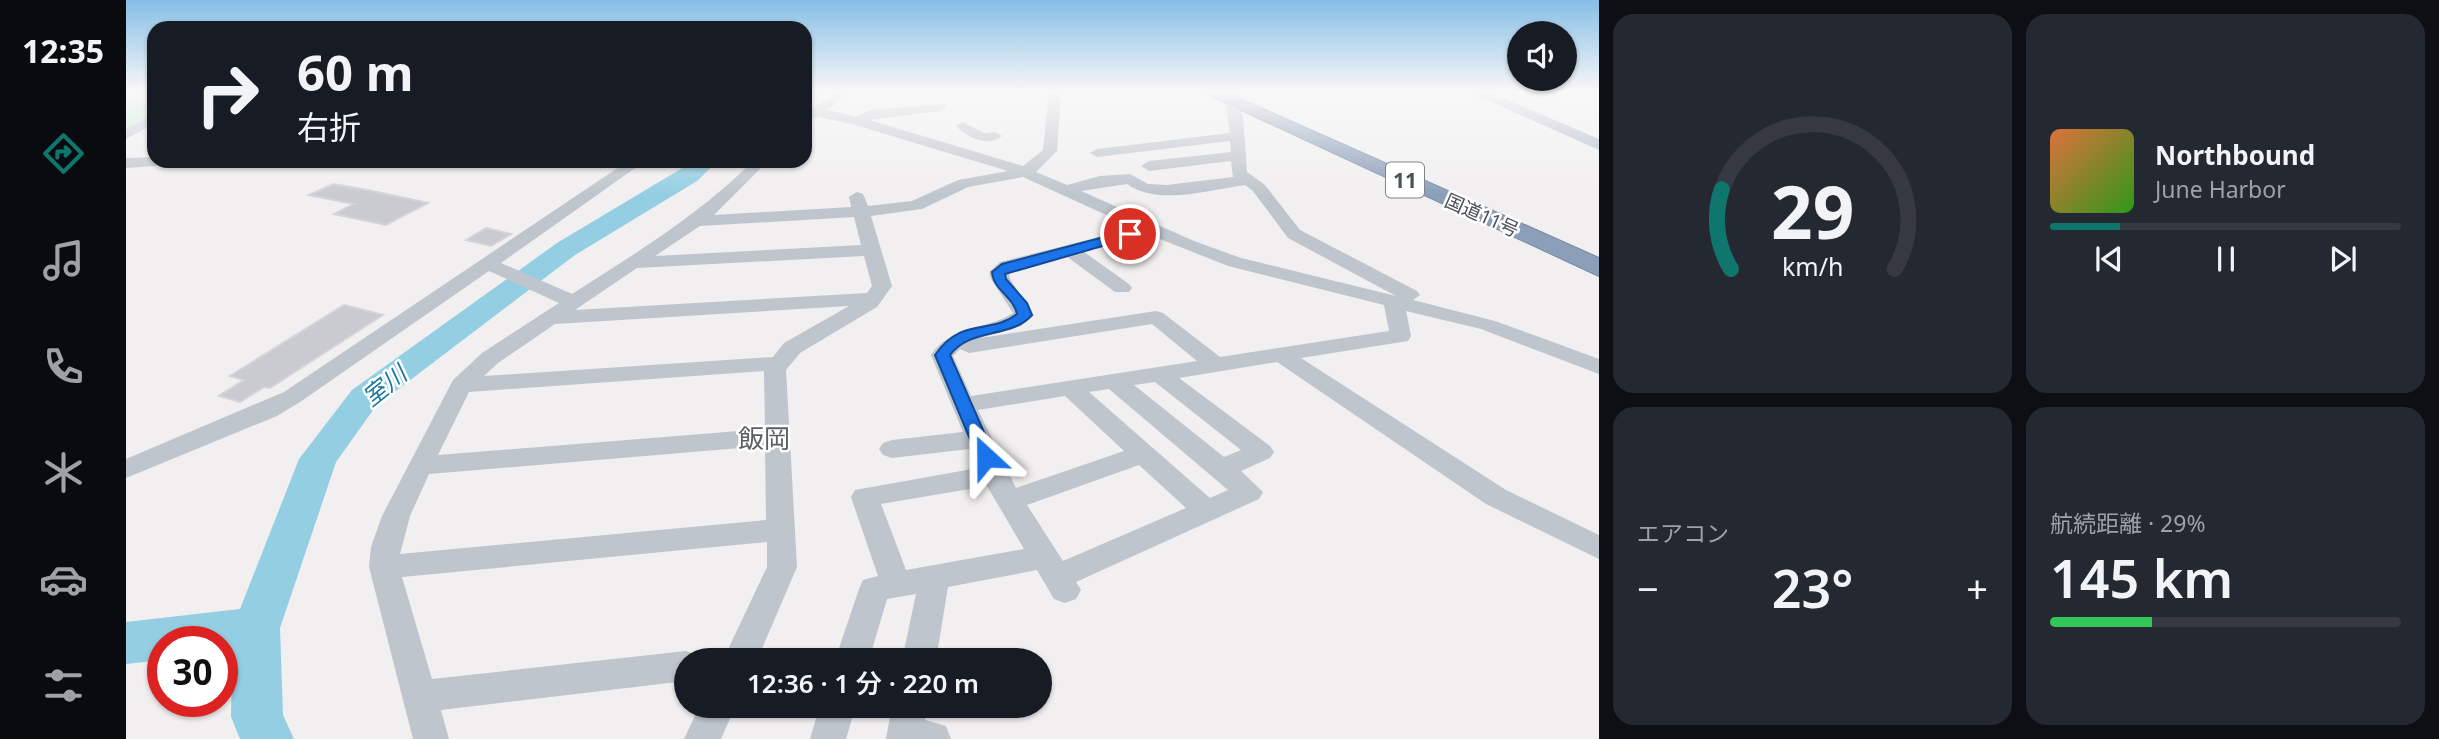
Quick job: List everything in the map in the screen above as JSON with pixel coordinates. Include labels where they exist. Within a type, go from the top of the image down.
[{"type":"highway","name":"国道11号","points":[[1288,126],[1599,268]]},
{"type":"main road","points":[[1558,126],[1599,144]]},
{"type":"street","points":[[901,126],[1024,172],[1152,229],[1235,262],[1511,333],[1599,367]]},
{"type":"street","points":[[963,126],[967,131],[990,137],[975,155]]},
{"type":"street","points":[[696,221],[860,204],[915,205],[964,183],[1024,172],[1050,151],[1052,126]]},
{"type":"street","points":[[1233,126],[1237,136],[1240,174],[1266,196],[1294,234],[1373,278],[1426,302],[1444,314]]},
{"type":"street","points":[[1097,153],[1237,136]]},
{"type":"street","points":[[1149,166],[1238,156]]},
{"type":"street","points":[[126,163],[147,162]]},
{"type":"street","points":[[126,469],[268,410],[292,397],[493,266],[628,168]]},
{"type":"street","points":[[431,739],[384,567],[396,516],[461,385],[490,358],[562,305],[696,221],[725,198],[754,168]]},
{"type":"street","points":[[1068,190],[1100,181],[1130,179],[1144,189],[1167,190],[1248,180]]},
{"type":"street","points":[[745,648],[782,567],[775,437],[775,369],[792,348],[873,299],[882,286],[860,204]]},
{"type":"street","points":[[1055,574],[994,475],[942,355],[951,342],[968,332],[1017,321],[1024,315],[1022,306],[999,280],[999,272],[1007,267],[1152,229]]},
{"type":"street","points":[[1068,249],[1122,288]]},
{"type":"street","points":[[632,263],[872,250]]},
{"type":"street","points":[[493,266],[562,305],[873,299]]},
{"type":"street","points":[[963,405],[1400,335],[1394,302]]},
{"type":"street","points":[[946,350],[1156,317],[1216,365]]},
{"type":"street","points":[[1281,355],[1496,497],[1599,548]]},
{"type":"street","points":[[461,385],[780,363]]},
{"type":"street","points":[[1159,374],[1261,452],[1221,469]]},
{"type":"street","points":[[856,648],[874,589],[934,578],[1055,574],[1250,492],[1114,381]]},
{"type":"street","points":[[1070,388],[1207,511]]},
{"type":"street","points":[[420,466],[775,437]]},
{"type":"street","points":[[892,449],[978,439]]},
{"type":"street","points":[[1010,500],[1143,454]]},
{"type":"street","points":[[896,584],[865,497],[994,475]]},
{"type":"street","points":[[384,567],[779,530]]},
{"type":"street","points":[[921,648],[934,578]]},
{"type":"street","points":[[420,696],[674,667]]},
{"type":"street","points":[[702,739],[712,718]]},
{"type":"street","points":[[828,739],[834,718]]},
{"type":"building","points":[[333,184],[428,203],[386,225],[334,214],[354,204],[309,195]]},
{"type":"building","points":[[486,228],[511,234],[491,246],[466,240]]},
{"type":"building","points":[[344,305],[383,315],[270,388],[264,387],[240,402],[219,396],[244,380],[230,376]]},
{"type":"waterway","name":"室川","points":[[256,628],[318,459],[364,398],[566,249],[699,168]]},
{"type":"waterway","points":[[126,643],[256,628]]},
{"type":"waterway","name":"室川","points":[[256,628],[257,717],[267,739]]},
{"type":"district","name":"飯岡","points":[[764,438]]},
{"type":"route","points":[[986,457],[942,355],[951,342],[968,332],[1017,321],[1024,315],[1022,306],[999,280],[999,272],[1007,267],[1068,249],[1130,234]]}]
